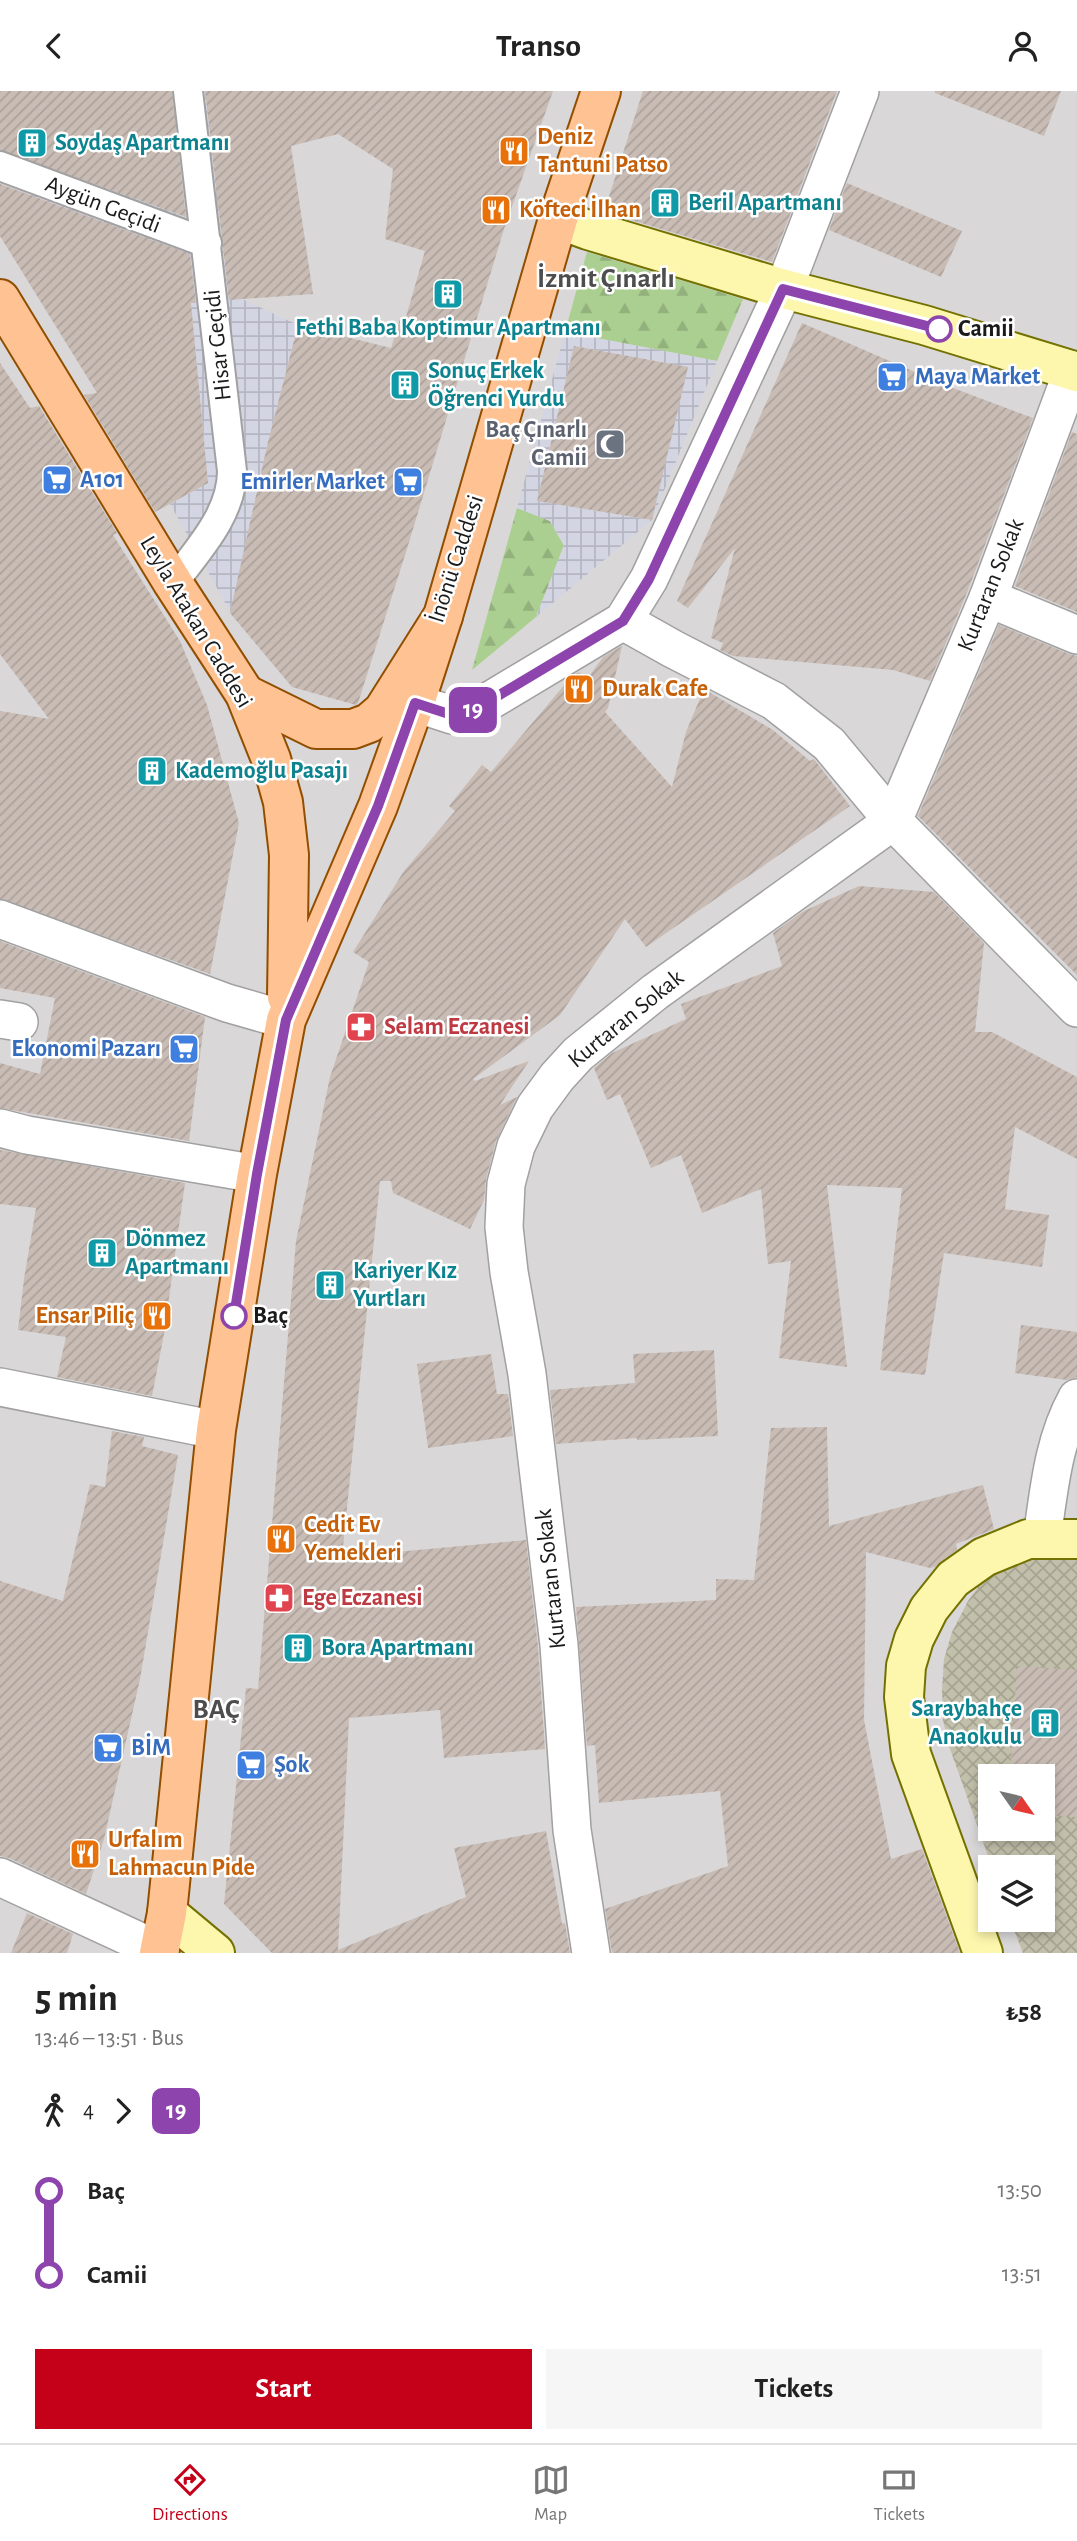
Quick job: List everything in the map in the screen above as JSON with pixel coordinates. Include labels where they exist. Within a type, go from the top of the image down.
[{"type":"main road","name":"İnönü Caddesi","points":[[245,694],[316,729],[353,729],[369,723],[383,711],[443,616],[558,219],[601,91]]},
{"type":"main road","points":[[558,219],[783,289],[924,325],[1075,371]]},
{"type":"main road","name":"Leyla Atakan Caddesi","points":[[0,299],[173,583],[245,694],[271,759],[283,802],[289,855],[286,1020]]},
{"type":"main road","points":[[160,1952],[167,1913],[216,1430],[257,1174],[286,1020],[378,806],[443,616]]},
{"type":"main road","points":[[983,1953],[911,1754],[904,1697],[906,1666],[914,1639],[929,1609],[953,1579],[984,1557],[1028,1539],[1059,1539]]},
{"type":"main road","points":[[167,1913],[215,1953]]},
{"type":"street","name":"Hisar Geçidi","points":[[173,583],[211,533],[223,512],[232,486],[188,91]]},
{"type":"street","points":[[415,703],[452,715],[476,709],[623,621],[649,579],[783,289],[860,91]]},
{"type":"street","name":"Aygün Geçidi","points":[[0,166],[207,243]]},
{"type":"street","name":"Kurtaran Sokak","points":[[591,1953],[572,1831],[559,1645],[527,1374],[504,1227],[506,1184],[516,1146],[535,1107],[557,1076],[578,1054],[655,992],[893,821],[988,598],[1075,371]]},
{"type":"street","points":[[988,598],[1077,635]]},
{"type":"street","points":[[623,621],[774,701],[830,744],[893,821],[1077,1008]]},
{"type":"street","points":[[0,919],[227,1003],[286,1020]]},
{"type":"street","points":[[0,1128],[27,1135],[257,1174]]},
{"type":"street","points":[[0,1387],[216,1430]]},
{"type":"street","points":[[1059,1539],[1054,1460],[1065,1419],[1077,1398]]},
{"type":"street","points":[[0,1877],[160,1952]]},
{"type":"shaded area","points":[[0,91],[1077,91],[1077,1953],[0,1953]]},
{"type":"shaded area","points":[[165,91],[205,91],[242,299],[298,325],[267,446],[232,615],[170,504],[208,483],[190,291],[80,217],[0,182],[0,156],[58,176],[177,202]]},
{"type":"shaded area","points":[[565,332],[717,361],[652,520],[536,617],[564,545],[550,521],[517,508]],"holes":[[[574,346],[687,367],[651,520],[537,501]]]},
{"type":"shaded area","points":[[1021,1550],[1077,1552],[1077,1953],[1023,1953],[1015,1932],[1055,1932],[1055,1855],[988,1855],[983,1841],[1055,1841],[1055,1764],[978,1764],[978,1828],[949,1746],[943,1720],[944,1659],[952,1632],[968,1601],[990,1571]]},
{"type":"green space","points":[[587,252],[743,299],[717,361],[565,332]]},
{"type":"green space","points":[[517,508],[550,521],[564,546],[536,617],[472,670]]},
{"type":"building","points":[[0,91],[172,91],[186,217],[0,150]]},
{"type":"building","points":[[205,91],[553,91],[504,229],[406,552],[356,705],[292,687],[230,613],[267,446],[298,325],[391,348],[401,316],[406,317],[425,251],[385,239],[393,169],[338,134],[291,146],[313,294],[229,300]]},
{"type":"building","points":[[643,91],[837,91],[772,262],[604,212]]},
{"type":"building","points":[[935,91],[1061,91],[1044,136]]},
{"type":"building","points":[[847,183],[962,231],[941,277],[829,230]]},
{"type":"building","points":[[0,184],[190,254],[196,303],[191,303],[208,483],[155,512],[84,395],[97,393],[0,236]]},
{"type":"building","points":[[802,323],[945,385],[1033,418],[968,590],[930,681],[893,670],[733,656],[720,650],[723,643],[711,638],[735,548],[688,608],[677,601]]},
{"type":"building","name":"Baç Çınarlı Camii","points":[[574,346],[688,367],[652,520],[537,501]]},
{"type":"building","points":[[0,363],[30,408],[39,406],[117,533],[113,535],[180,641],[207,705],[239,823],[210,974],[0,899],[0,711],[49,719],[0,654]]},
{"type":"building","points":[[1072,432],[1077,434],[1077,612],[1015,586]]},
{"type":"building","points":[[999,625],[1077,656],[1077,975],[918,816]]},
{"type":"building","points":[[622,646],[605,712],[672,787],[686,732],[704,689],[773,730],[810,761],[814,759],[850,806],[646,947],[625,919],[560,1015],[473,1079],[475,1081],[529,1061],[500,1105],[517,1097],[496,1141],[486,1179],[484,1200],[470,1229],[393,1193],[391,1181],[380,1181],[342,1557],[526,1540],[538,1647],[545,1749],[444,1758],[440,1710],[349,1718],[338,1950],[466,1897],[454,1848],[546,1831],[562,1924],[565,1923],[570,1953],[272,1953],[224,1904],[246,1688],[258,1689],[296,1241],[330,1077],[369,962],[353,952],[404,871],[455,811],[449,806],[482,765],[491,772],[571,677],[579,672],[587,679],[603,657]]},
{"type":"building","points":[[859,886],[934,892],[984,943],[975,1032],[992,1032],[1077,1077],[1077,1159],[1015,1127],[1005,1209],[1049,1215],[1042,1267],[944,1253],[925,1375],[880,1370],[902,1188],[827,1185],[847,1367],[779,1358],[791,1261],[768,1264],[761,1189],[702,1213],[681,1155],[651,1168],[620,1094],[607,1100],[594,1068],[612,1053],[686,1019],[681,1004],[782,966],[773,933],[802,912]]},
{"type":"building","points":[[0,941],[205,1017],[189,1141],[0,1108],[0,1063],[40,1074],[55,998],[0,988]]},
{"type":"building","points":[[0,1150],[185,1183],[164,1334],[152,1396],[57,1377],[66,1337],[18,1330],[36,1208],[0,1204]]},
{"type":"building","points":[[1021,1325],[1077,1332],[1077,1377],[1067,1380],[1015,1373]]},
{"type":"building","points":[[714,1350],[718,1436],[556,1444],[550,1390],[635,1383],[633,1354]]},
{"type":"building","points":[[491,1354],[497,1394],[508,1394],[513,1436],[428,1448],[417,1364]]},
{"type":"building","points":[[827,1427],[829,1526],[983,1485],[994,1529],[956,1544],[957,1549],[935,1567],[866,1552],[864,1720],[891,1859],[922,1849],[960,1953],[612,1953],[605,1909],[728,1866],[720,1791],[599,1803],[595,1745],[587,1746],[576,1607],[716,1600],[716,1579],[754,1580],[771,1428]]},
{"type":"building","points":[[112,1431],[144,1437],[142,1446],[178,1455],[140,1679],[104,1839],[86,1894],[0,1856],[0,1581],[63,1601],[90,1484],[105,1487]]},
{"type":"building","name":"Saraybahçe Anaokulu","points":[[1017,1666],[1077,1670],[1077,1817],[1055,1816],[1055,1764],[1011,1764]]},
{"type":"building","points":[[27,1913],[73,1934],[67,1953],[11,1953]]},
{"type":"bus line","name":"19","points":[[234,1316],[286,1020],[378,806],[415,703],[452,715],[476,709],[623,621],[649,579],[783,289],[939,329]]},
{"type":"place","name":"Soydaş Apartmanı","points":[[32,143]]},
{"type":"place","name":"Deniz Tantuni Patso","points":[[514,151]]},
{"type":"place","name":"Beril Apartmanı","points":[[665,203]]},
{"type":"place","name":"Köfteci İlhan","points":[[496,210]]},
{"type":"place","name":"Fethi Baba Koptimur Apartmanı","points":[[448,294]]},
{"type":"place","name":"Camii","points":[[939,329]]},
{"type":"place","name":"Maya Market","points":[[892,377]]},
{"type":"place","name":"Sonuç Erkek Öğrenci Yurdu","points":[[405,385]]},
{"type":"place","name":"Baç Çınarlı Camii","points":[[610,444]]},
{"type":"place","name":"A101","points":[[57,480]]},
{"type":"place","name":"Emirler Market","points":[[408,482]]},
{"type":"place","name":"Durak Cafe","points":[[579,689]]},
{"type":"place","name":"Kademoğlu Pasajı","points":[[152,771]]},
{"type":"place","name":"Selam Eczanesi","points":[[361,1027]]},
{"type":"place","name":"Ekonomi Pazarı","points":[[184,1049]]},
{"type":"place","name":"Dönmez Apartmanı","points":[[102,1253]]},
{"type":"place","name":"Kariyer Kız Yurtları","points":[[330,1285]]},
{"type":"place","name":"Ensar Piliç","points":[[157,1316]]},
{"type":"place","name":"Baç","points":[[234,1316]]},
{"type":"place","name":"Cedit Ev Yemekleri","points":[[281,1539]]},
{"type":"place","name":"Ege Eczanesi","points":[[279,1598]]},
{"type":"place","name":"Bora Apartmanı","points":[[298,1648]]},
{"type":"place","name":"Saraybahçe Anaokulu","points":[[1045,1723]]},
{"type":"place","name":"BİM","points":[[108,1748]]},
{"type":"place","name":"Şok","points":[[251,1765]]},
{"type":"place","name":"Urfalım Lahmacun Pide","points":[[85,1854]]},
{"type":"district","name":"İzmit Çınarlı","points":[[606,279]]},
{"type":"district","name":"BAÇ","points":[[216,1710]]}]
